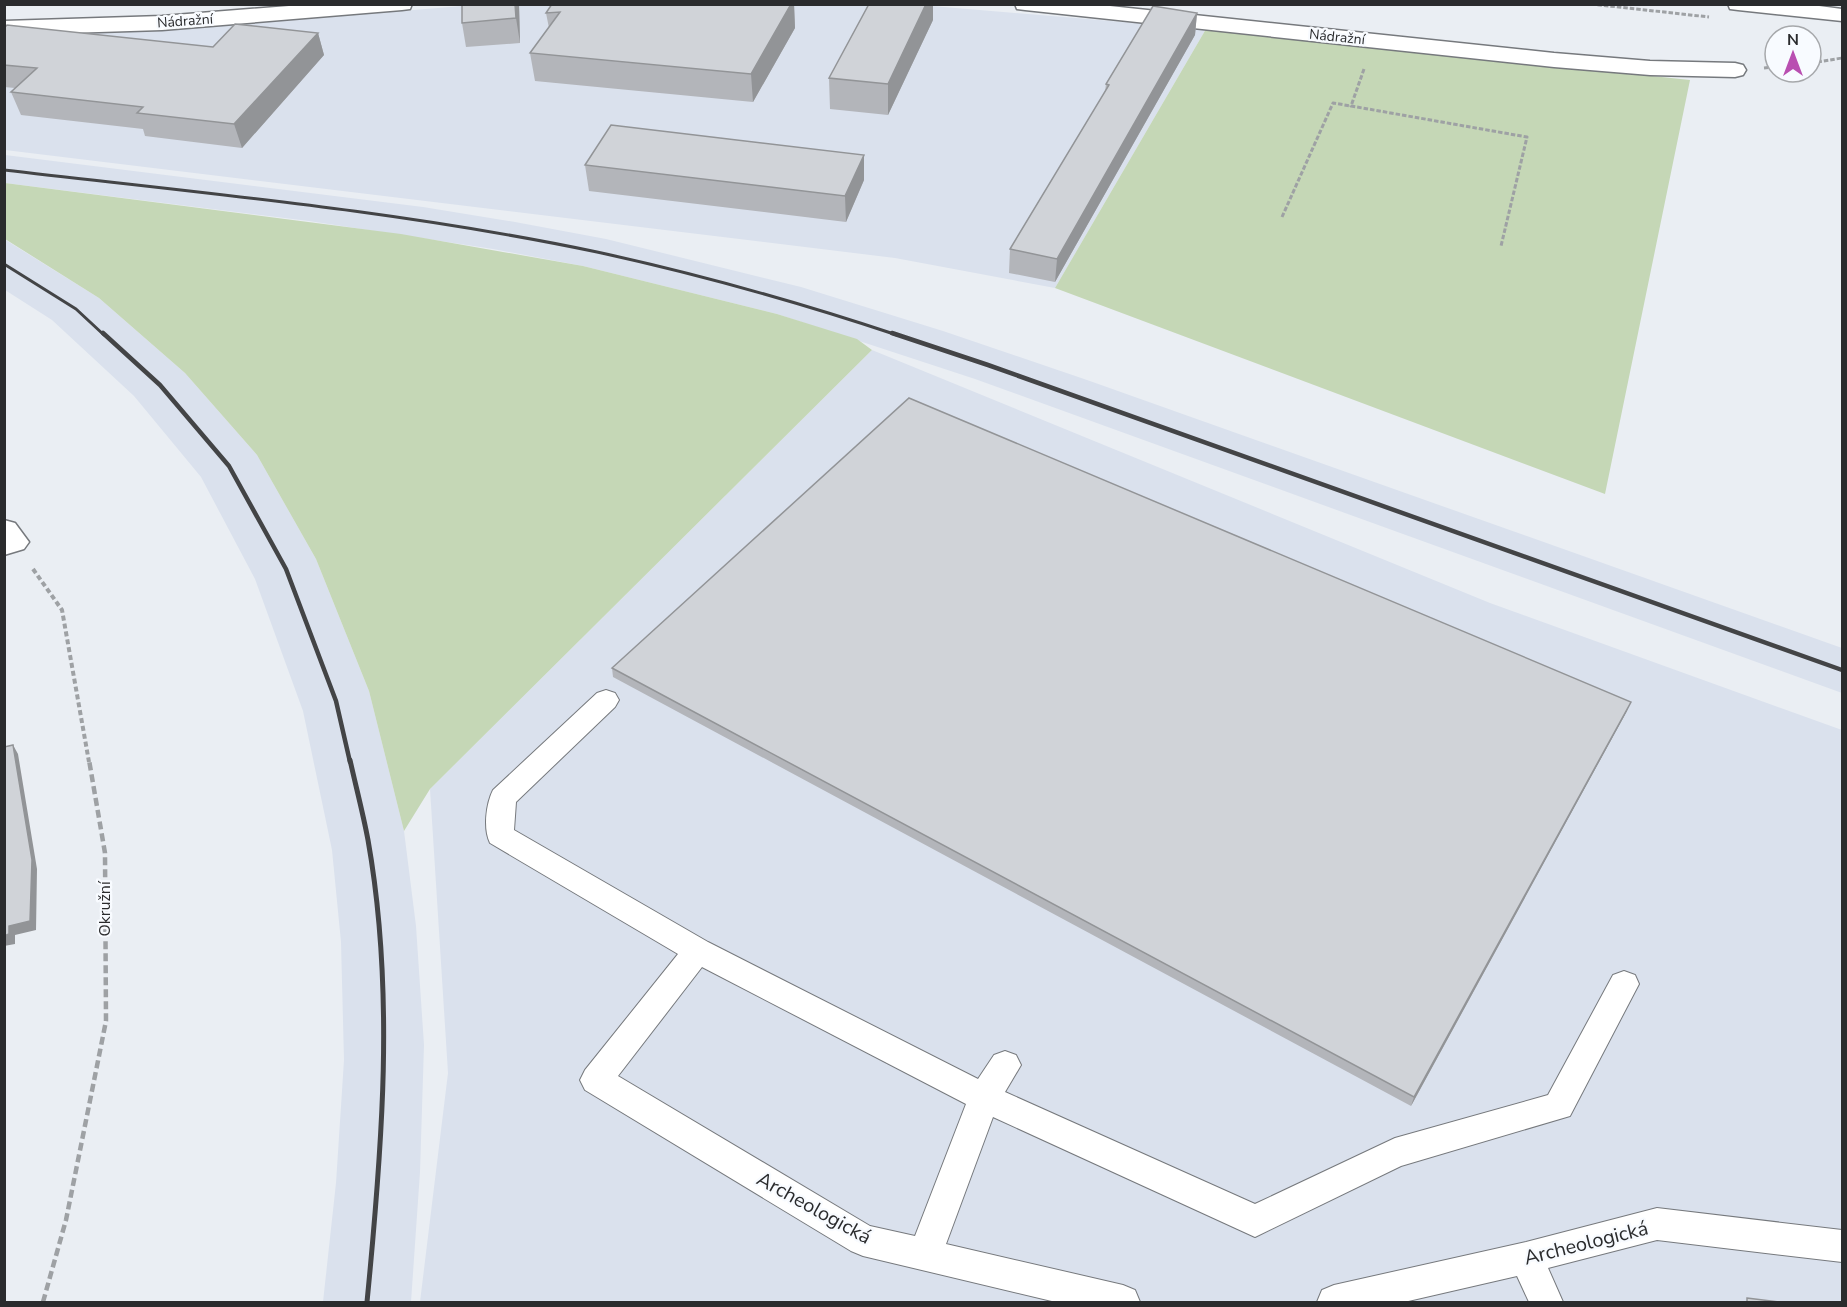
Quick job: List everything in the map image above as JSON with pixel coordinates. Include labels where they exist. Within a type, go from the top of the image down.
[{"type":"street","name":"Nádražní","points":[[4,28],[162,23],[402,4]]},
{"type":"street","name":"Nádražní","points":[[1025,4],[1650,68],[1735,70]]},
{"type":"street","points":[[1738,4],[1842,15]]},
{"type":"lane","points":[[606,700],[503,798],[500,835],[698,951],[984,1098],[1255,1221],[1395,1153],[1559,1106],[1624,984]]},
{"type":"lane","name":"Archeologická","points":[[698,951],[596,1080],[863,1240],[1123,1302]]},
{"type":"lane","points":[[925,1255],[984,1098],[1005,1065]]},
{"type":"lane","name":"Archeologická","points":[[1334,1302],[1526,1258],[1657,1224],[1842,1246]]},
{"type":"lane","points":[[1526,1258],[1546,1302]]},
{"type":"path","points":[[1591,4],[1718,18]]},
{"type":"path","points":[[1823,61],[1842,58]]},
{"type":"path","points":[[1351,106],[1365,66]]},
{"type":"path","points":[[1282,218],[1333,103],[1527,137],[1502,246]]},
{"type":"path","name":"Okružní","points":[[7,539],[62,610],[105,853],[106,1021],[66,1220],[43,1302]]},
{"type":"shaded area","points":[[486,4],[908,4],[1206,29],[1055,288],[895,258],[5,150],[5,36],[161,31]]},
{"type":"shaded area","points":[[5,155],[423,207],[515,222],[606,239],[801,287],[943,331],[1087,380],[1842,648],[1842,693],[975,379],[777,314],[583,266],[493,249],[309,221],[5,183]]},
{"type":"shaded area","points":[[4,239],[99,298],[185,373],[257,455],[316,559],[369,691],[404,831],[416,926],[424,1045],[420,1172],[411,1302],[323,1302],[336,1183],[344,1060],[341,942],[332,850],[303,711],[255,579],[201,477],[134,396],[52,320],[5,290]]},
{"type":"shaded area","points":[[872,350],[1490,603],[1842,730],[1842,1302],[420,1302],[448,1073],[430,789]]},
{"type":"green space","points":[[1206,29],[1690,80],[1605,494],[1055,288]]},
{"type":"green space","points":[[5,183],[401,234],[583,266],[777,314],[857,339],[872,350],[430,789],[404,831],[369,691],[316,559],[257,455],[185,373],[99,298],[5,239]]},
{"type":"building","points":[[462,4],[515,4],[516,18],[462,23]]},
{"type":"building","points":[[552,4],[791,4],[751,74],[530,53],[560,12],[546,13]]},
{"type":"building","points":[[869,4],[926,4],[888,84],[829,78]]},
{"type":"building","points":[[1153,6],[1197,13],[1057,259],[1010,249],[1109,85],[1106,84]]},
{"type":"building","points":[[235,24],[318,33],[234,124],[137,113],[143,107],[11,92],[37,68],[4,65],[4,28],[7,25],[213,47]]},
{"type":"building","points":[[611,125],[864,155],[845,196],[585,165]]},
{"type":"building","points":[[909,398],[1631,702],[1414,1097],[612,668]]},
{"type":"building","points":[[13,745],[32,860],[30,921],[9,926],[9,934],[4,936],[4,747]]},
{"type":"building","points":[[1747,1298],[1779,1302],[1747,1302]]},
{"type":"railway","points":[[4,170],[302,204],[524,238],[597,252],[710,279],[897,335]]},
{"type":"railway","points":[[4,264],[76,309],[104,335]]},
{"type":"railway","points":[[103,333],[160,385],[229,466],[286,569],[336,701],[350,762]]},
{"type":"railway","points":[[892,333],[988,365],[1842,670]]},
{"type":"railway","points":[[350,760],[368,840],[376,897],[384,1013],[381,1129],[367,1302]]}]
